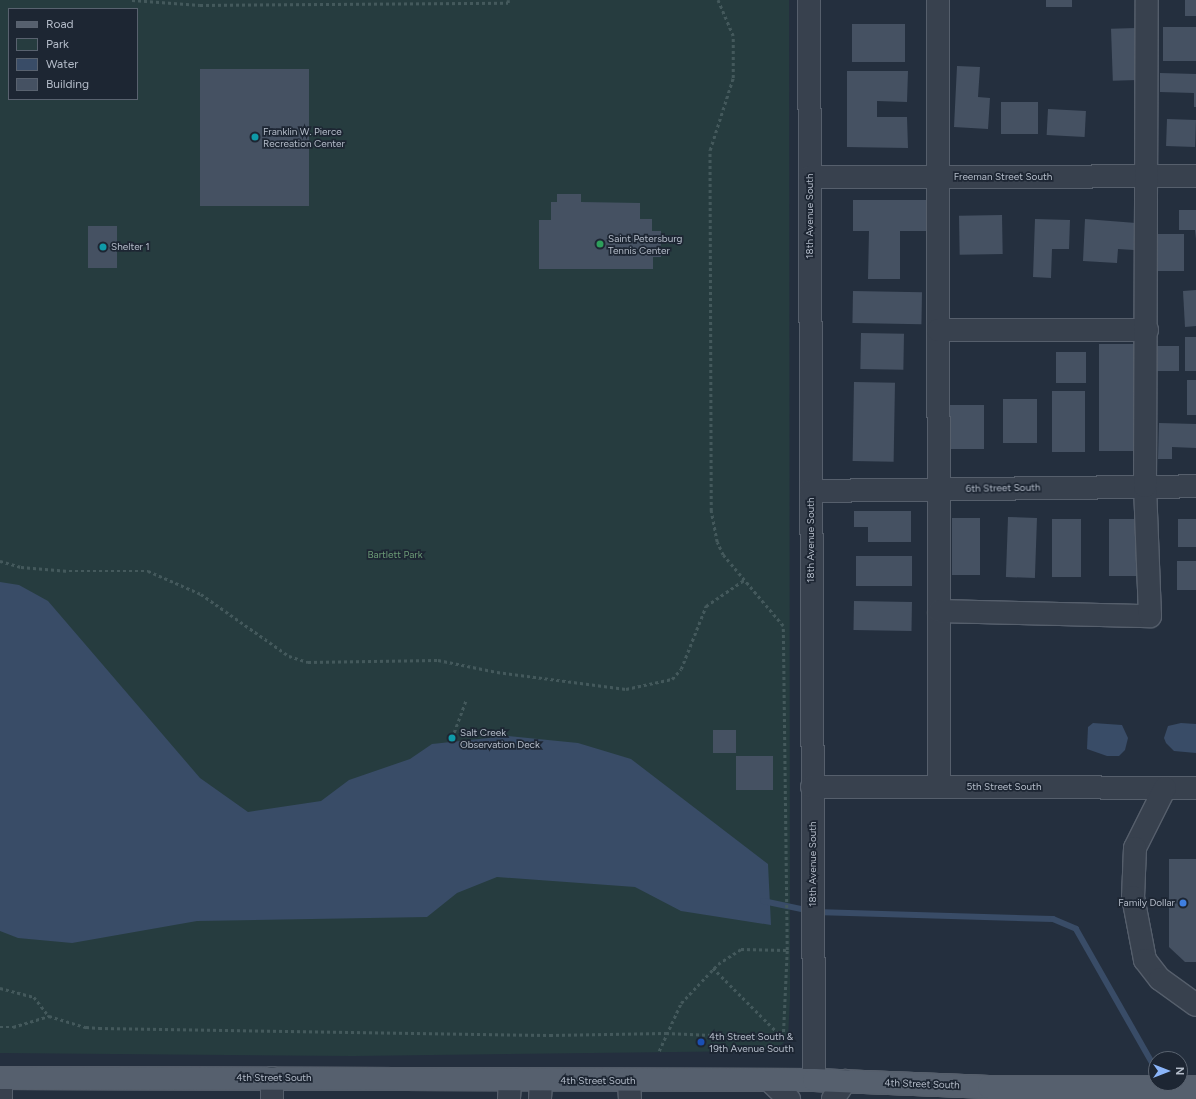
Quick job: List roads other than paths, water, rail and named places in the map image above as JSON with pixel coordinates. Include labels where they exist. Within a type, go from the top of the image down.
[{"type":"main road","name":"4th Street South","points":[[1,1085],[630,1090],[769,1080],[814,1080],[845,1081],[989,1093],[1097,1093],[1126,1087],[1195,1087]]},
{"type":"street","name":"18th Avenue South","points":[[809,0],[814,1080]]},
{"type":"street","points":[[938,0],[939,787]]},
{"type":"street","points":[[939,611],[1150,616],[1145,486],[1147,330],[1147,0]]},
{"type":"street","name":"Freeman Street South","points":[[810,177],[1196,176]]},
{"type":"street","points":[[938,330],[1147,330]]},
{"type":"street","name":"6th Street South","points":[[811,491],[1196,486]]},
{"type":"street","name":"5th Street South","points":[[812,787],[1196,788]]},
{"type":"street","points":[[1165,788],[1135,848],[1133,897],[1145,960],[1160,979],[1196,1005]]},
{"type":"street","points":[[769,1080],[789,1099]]},
{"type":"street","points":[[833,1099],[845,1081]]},
{"type":"water","points":[[0,582],[19,585],[48,601],[200,778],[248,812],[321,801],[349,780],[410,759],[432,744],[507,736],[578,743],[631,759],[768,864],[771,925],[681,911],[635,887],[497,877],[457,893],[427,917],[197,921],[72,943],[18,938],[0,931]]},
{"type":"water","points":[[1093,723],[1122,725],[1128,738],[1125,750],[1119,756],[1107,756],[1087,749],[1088,727]]},
{"type":"water","points":[[1181,723],[1196,724],[1196,753],[1174,751],[1166,743],[1164,738],[1168,726]]},
{"type":"waterway","points":[[763,901],[815,912],[1053,919],[1076,929],[1148,1056]]},
{"type":"place","name":"Franklin W. Pierce Recreation Center","points":[[255,137]]},
{"type":"place","name":"Saint Petersburg Tennis Center","points":[[600,244]]},
{"type":"place","name":"Shelter 1","points":[[103,247]]},
{"type":"place","name":"Salt Creek Observation Deck","points":[[452,738]]},
{"type":"place","name":"Family Dollar","points":[[1183,903]]},
{"type":"place","name":"4th Street South & 19th Avenue South","points":[[701,1042]]},
{"type":"park label","name":"Bartlett Park","points":[[395,555]]}]
